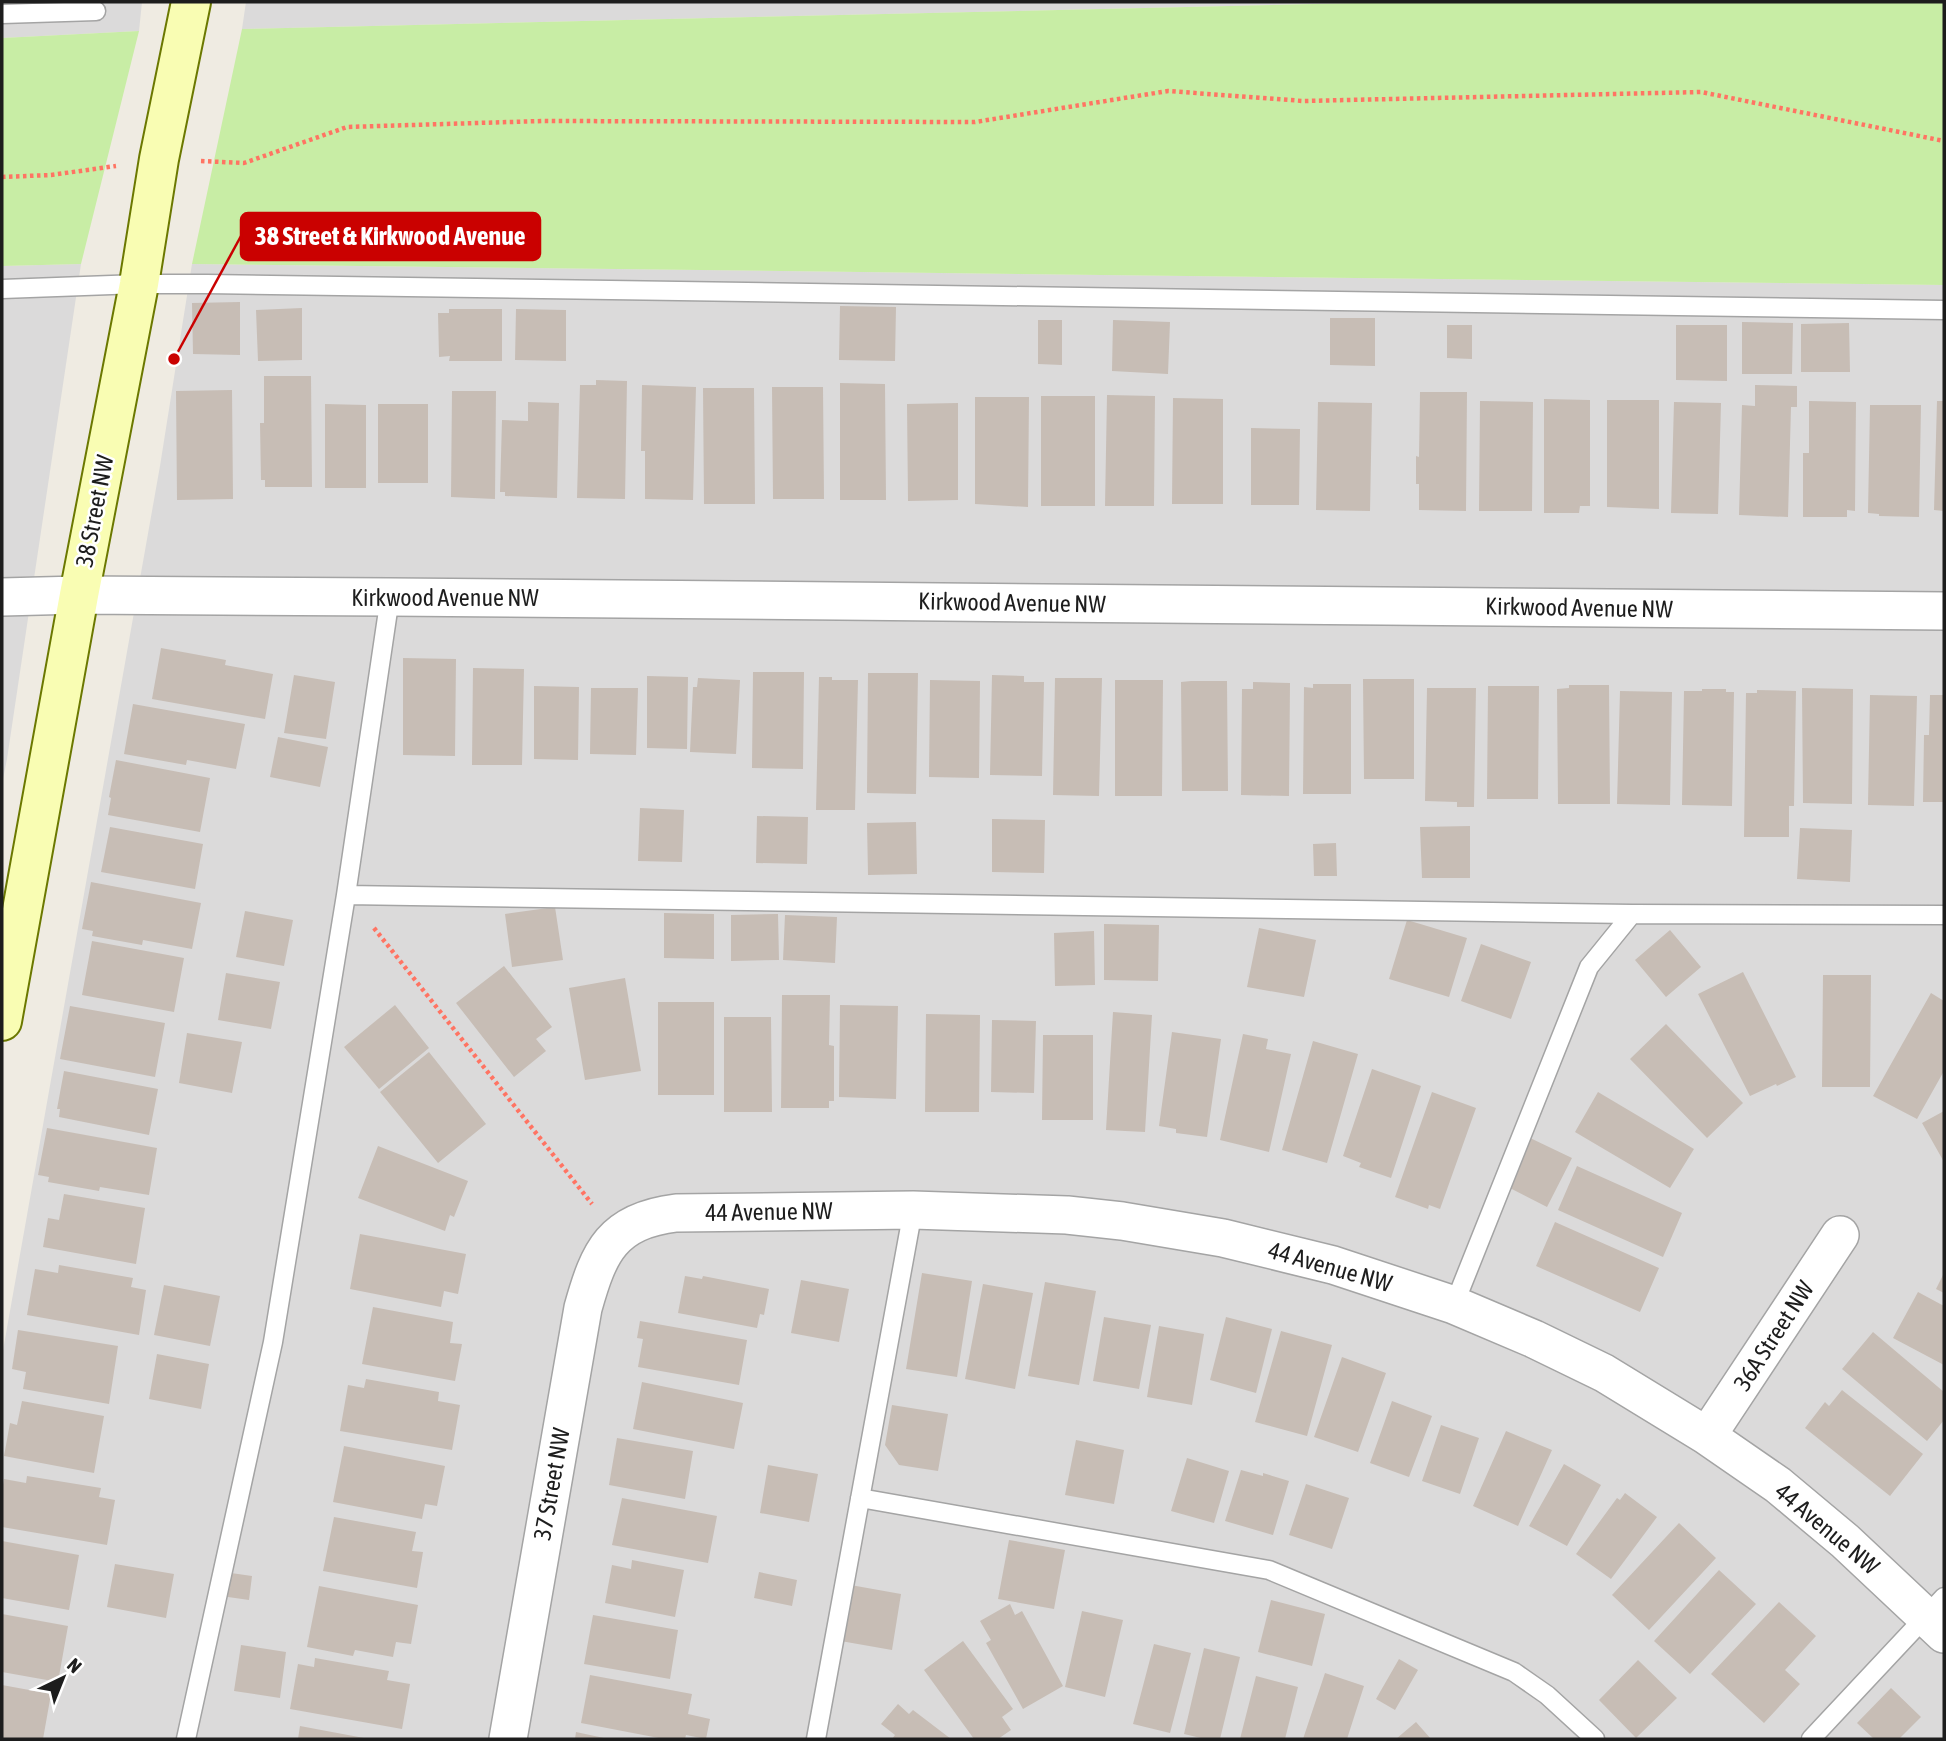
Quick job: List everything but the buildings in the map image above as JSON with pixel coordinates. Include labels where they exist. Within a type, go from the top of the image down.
[{"type":"street","name":"38 Street NW","points":[[2,1021],[79,595],[139,284],[159,159],[191,2]]},
{"type":"street","name":"Kirkwood Avenue NW","points":[[2,597],[390,597],[1944,611]]},
{"type":"street","name":"44 Avenue NW","points":[[616,1235],[655,1215],[676,1213],[913,1210],[1067,1215],[1223,1238],[1333,1265],[1454,1305],[1604,1373],[1707,1436],[1778,1485],[1938,1616]]},
{"type":"street","name":"37 Street NW","points":[[508,1739],[583,1308],[597,1264],[616,1235]]},
{"type":"street","name":"36A Street NW","points":[[1707,1436],[1840,1236]]},
{"type":"lane","points":[[2,14],[96,11]]},
{"type":"lane","points":[[2,289],[139,284],[1944,310]]},
{"type":"lane","points":[[186,1739],[273,1342],[346,895],[390,597]]},
{"type":"lane","points":[[346,895],[1633,914],[1944,915]]},
{"type":"lane","points":[[1454,1305],[1589,967],[1633,914]]},
{"type":"lane","points":[[816,1739],[913,1210]]},
{"type":"lane","points":[[860,1498],[1269,1570],[1514,1672],[1547,1695],[1595,1739]]},
{"type":"lane","points":[[1811,1739],[1938,1616]]},
{"type":"path","points":[[2,177],[51,175],[159,159],[244,163],[347,127],[542,121],[975,122],[1168,91],[1303,101],[1701,92],[1944,141]]},
{"type":"path","points":[[346,895],[390,947],[616,1235]]},
{"type":"shaded area","points":[[2,2],[142,2],[139,31],[2,38]]},
{"type":"shaded area","points":[[246,2],[1399,2],[242,29]]},
{"type":"shaded area","points":[[81,264],[7,759],[2,784],[2,266]]},
{"type":"shaded area","points":[[192,264],[1944,285],[1944,1739],[2,1739],[2,1356],[160,466]]},
{"type":"green space","points":[[1399,2],[1944,2],[1944,285],[192,264],[242,29]]},
{"type":"green space","points":[[139,31],[81,264],[2,266],[2,38]]},
{"type":"place","name":"38 Street & Kirkwood Avenue","points":[[174,359]]}]
